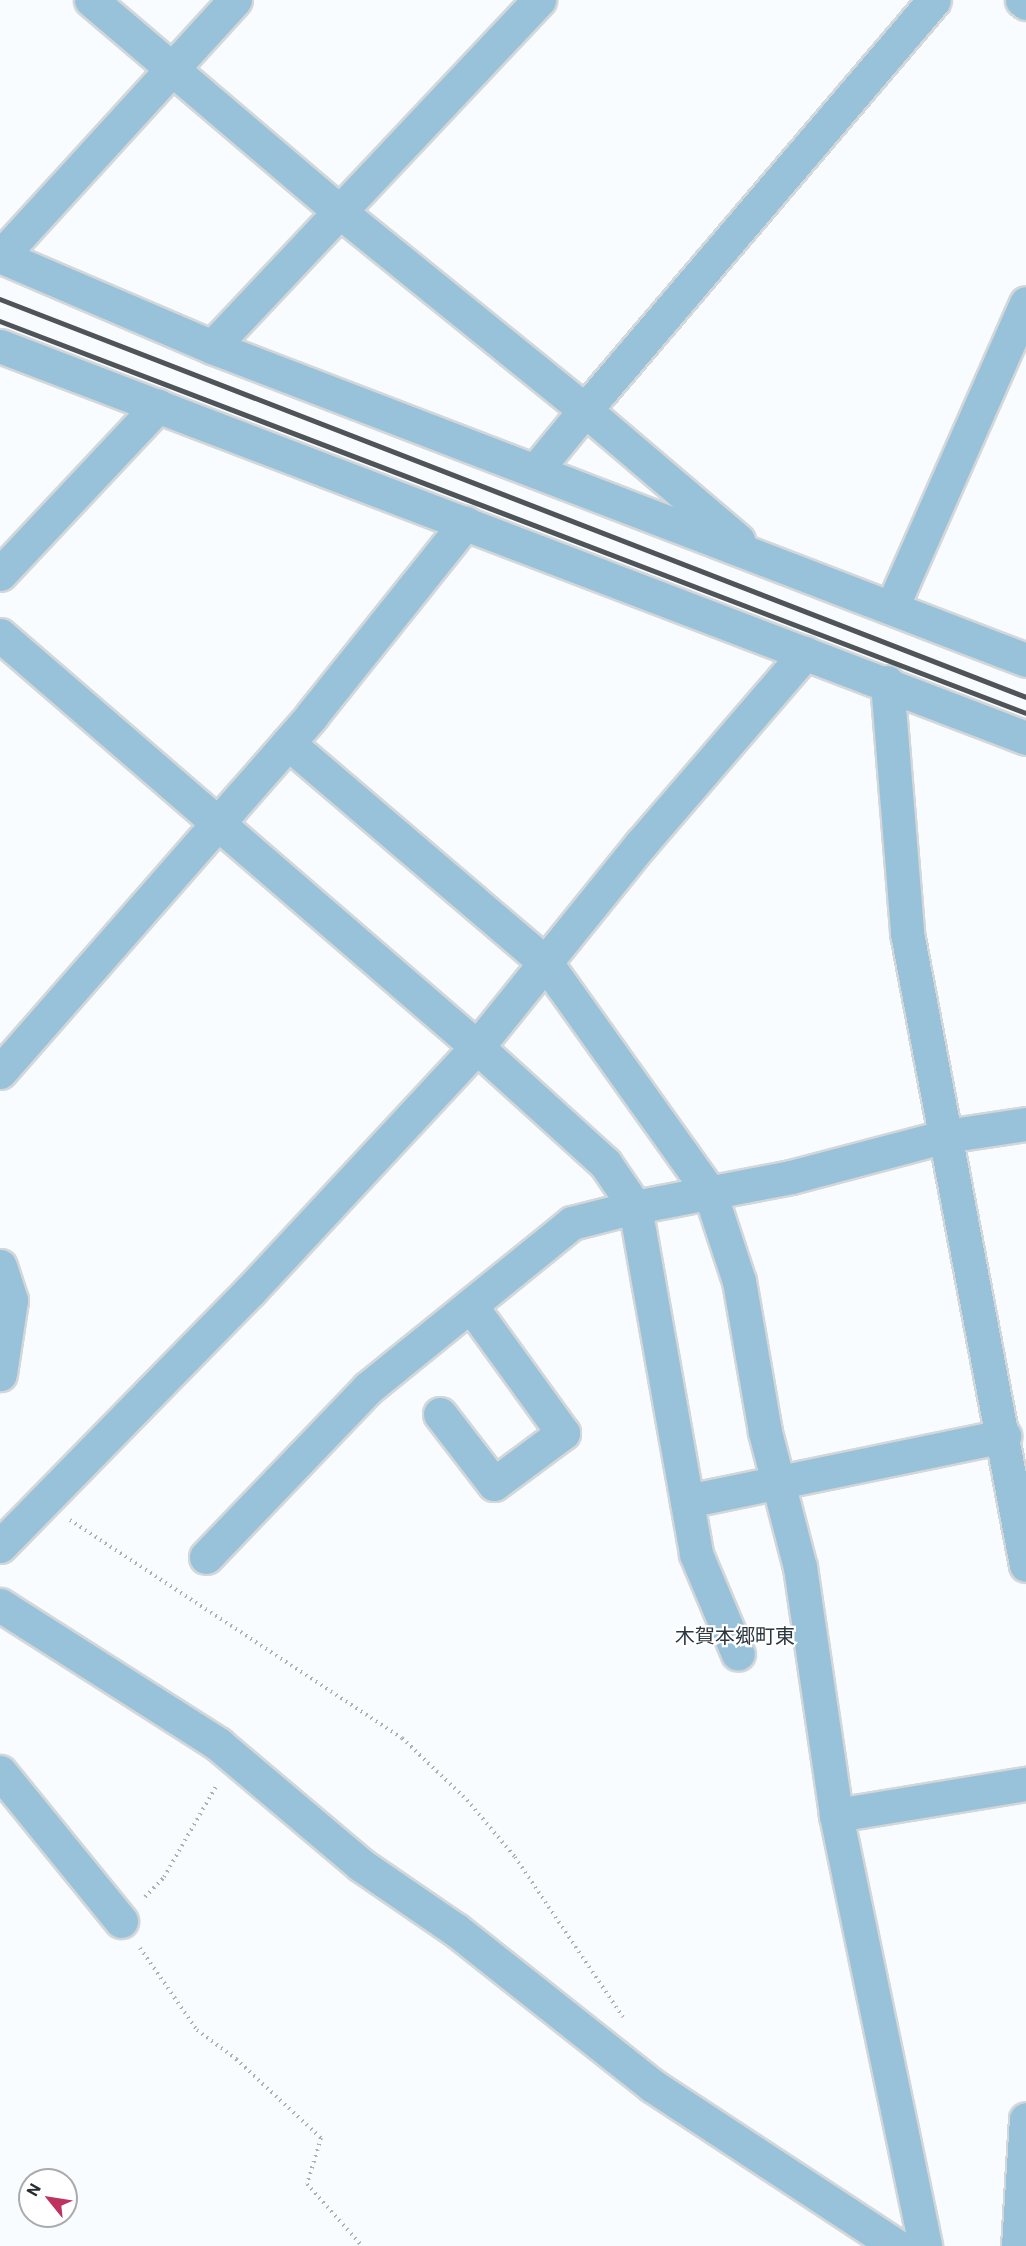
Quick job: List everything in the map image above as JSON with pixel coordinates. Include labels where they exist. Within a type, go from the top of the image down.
[{"type":"street","points":[[91,0],[339,211],[585,410],[757,556]]},
{"type":"street","points":[[235,0],[0,256],[212,347],[1026,660]]},
{"type":"street","points":[[212,347],[539,0]]},
{"type":"street","points":[[535,471],[934,0]]},
{"type":"street","points":[[1022,0],[1026,3]]},
{"type":"street","points":[[892,607],[1026,303]]},
{"type":"street","points":[[0,346],[805,653],[887,682],[1026,738]]},
{"type":"street","points":[[0,574],[158,406]]},
{"type":"street","points":[[0,1072],[288,743],[394,617],[465,523]]},
{"type":"street","points":[[0,635],[477,1047],[605,1163],[635,1207],[696,1554],[738,1654]]},
{"type":"street","points":[[0,1546],[250,1291],[477,1047],[641,844],[805,653]]},
{"type":"street","points":[[887,682],[907,933],[946,1136],[1012,1445],[1026,1565]]},
{"type":"street","points":[[288,743],[546,963],[710,1193],[739,1281],[778,1482],[801,1567],[836,1815],[925,2246]]},
{"type":"street","points":[[206,1557],[368,1388],[572,1224],[635,1207],[710,1193],[946,1136],[1026,1124]]},
{"type":"street","points":[[0,1266],[11,1300],[0,1374]]},
{"type":"street","points":[[440,1414],[494,1484],[563,1433],[471,1306]]},
{"type":"street","points":[[687,1501],[778,1482],[1012,1445]]},
{"type":"street","points":[[0,1605],[233,1756],[361,1865],[456,1930],[653,2086],[878,2241]]},
{"type":"street","points":[[0,1772],[121,1921]]},
{"type":"street","points":[[836,1815],[1026,1784]]},
{"type":"street","points":[[1018,2246],[1026,2119]]},
{"type":"path","points":[[44,1502],[402,1738],[467,1800],[515,1857],[626,2021]]},
{"type":"path","points":[[233,1756],[164,1877],[121,1921],[197,2030],[236,2059],[321,2138],[308,2184],[362,2246]]},
{"type":"railway","points":[[0,299],[1026,697]]},
{"type":"railway","points":[[0,321],[1026,713]]},
{"type":"district","name":"木賀本郷町東","points":[[735,1636]]}]
